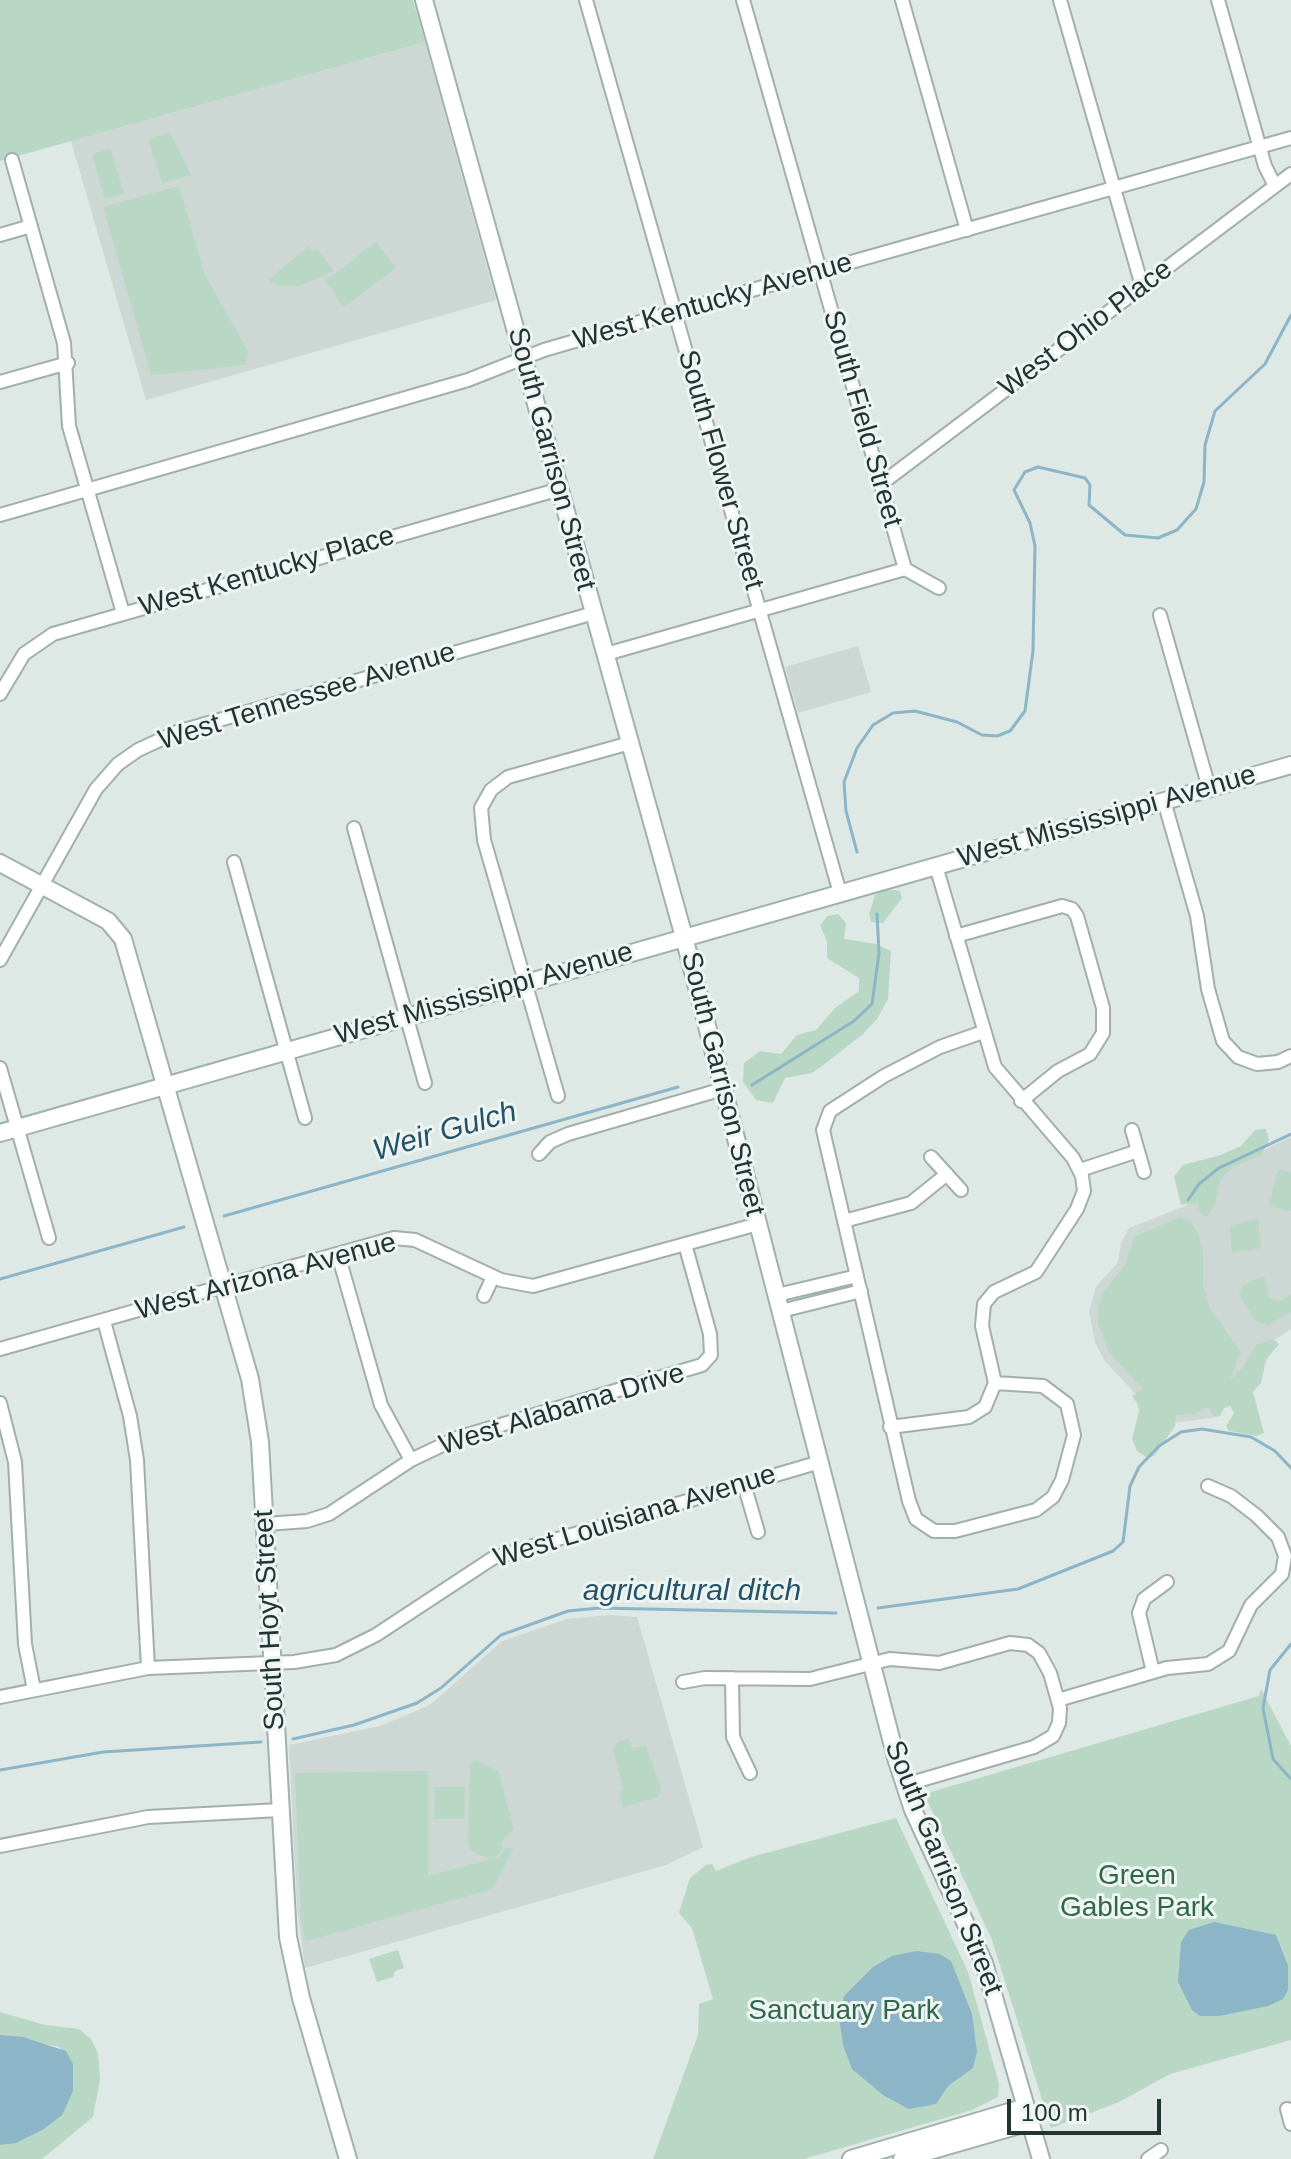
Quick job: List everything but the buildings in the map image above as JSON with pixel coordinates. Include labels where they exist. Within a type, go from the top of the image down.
[{"type":"main road","name":"South Garrison Street","points":[[424,0],[684,937],[904,1785],[979,1950],[1041,2159]]},
{"type":"main road","name":"West Mississippi Avenue","points":[[0,1133],[1291,765]]},
{"type":"main road","name":"South Hoyt Street","points":[[0,863],[108,921],[120,933],[255,1401],[266,1524],[280,1810],[291,1954],[348,2159]]},
{"type":"main road","points":[[851,2159],[1028,2115]]},
{"type":"main road","points":[[902,2159],[1028,2115]]},
{"type":"street","name":"South Flower Street","points":[[586,0],[840,893]]},
{"type":"street","name":"South Field Street","points":[[743,0],[905,569]]},
{"type":"street","points":[[902,0],[967,230]]},
{"type":"street","points":[[1060,0],[1142,286]]},
{"type":"street","points":[[1218,0],[1260,147],[1275,186]]},
{"type":"street","name":"West Kentucky Avenue","points":[[0,515],[468,380],[523,357],[674,312],[1291,138]]},
{"type":"street","points":[[12,160],[68,363],[65,411],[123,613]]},
{"type":"street","name":"West Ohio Place","points":[[881,484],[1291,174]]},
{"type":"street","points":[[0,235],[31,226]]},
{"type":"street","points":[[0,382],[68,363]]},
{"type":"street","name":"West Kentucky Place","points":[[0,694],[19,661],[42,639],[123,613],[560,489]]},
{"type":"street","points":[[606,654],[905,569],[939,588]]},
{"type":"street","name":"West Tennessee Avenue","points":[[0,960],[103,780],[125,759],[154,741],[594,613]]},
{"type":"street","points":[[1160,615],[1209,788]]},
{"type":"street","points":[[558,1096],[480,816],[484,800],[491,790],[508,777],[630,743]]},
{"type":"street","points":[[1164,801],[1197,916],[1208,989],[1223,1041],[1243,1060],[1257,1064],[1278,1062],[1291,1056]]},
{"type":"street","points":[[354,828],[425,1083]]},
{"type":"street","points":[[234,862],[305,1118]]},
{"type":"street","points":[[890,1427],[972,1415],[988,1404],[995,1383],[982,1326],[984,1304],[994,1292],[1028,1278],[1040,1266],[1081,1202],[1084,1185],[1080,1170],[997,1072],[936,866]]},
{"type":"street","points":[[956,936],[1062,906],[1073,910],[1078,918],[1103,1008],[1103,1033],[1090,1054],[1058,1071],[1021,1101]]},
{"type":"street","points":[[983,1032],[906,1063],[827,1114],[824,1139],[911,1508],[925,1527],[950,1532],[1036,1510],[1050,1500],[1062,1480],[1074,1435],[1072,1415],[1064,1400],[1050,1389],[1032,1384],[995,1383]]},
{"type":"street","points":[[0,1068],[49,1238]]},
{"type":"street","points":[[539,1154],[563,1135],[723,1089]]},
{"type":"street","points":[[1132,1130],[1144,1172]]},
{"type":"street","points":[[1080,1170],[1138,1151]]},
{"type":"street","points":[[931,1157],[961,1190]]},
{"type":"street","points":[[844,1221],[911,1203],[947,1174]]},
{"type":"street","name":"West Arizona Avenue","points":[[0,1349],[385,1240],[408,1238],[493,1277],[518,1285],[542,1285],[758,1224]]},
{"type":"street","name":"West Alabama Drive","points":[[266,1524],[307,1521],[329,1514],[411,1460],[457,1438],[702,1365],[711,1355],[710,1334],[685,1244]]},
{"type":"street","points":[[338,1254],[381,1405],[411,1460]]},
{"type":"street","points":[[779,1303],[857,1276]]},
{"type":"street","points":[[484,1296],[493,1277]]},
{"type":"street","points":[[779,1303],[861,1291]]},
{"type":"street","points":[[104,1321],[130,1416],[137,1460],[148,1668]]},
{"type":"street","points":[[0,1403],[15,1462],[25,1644],[34,1690]]},
{"type":"street","name":"West Louisiana Avenue","points":[[0,1697],[148,1668],[319,1659],[355,1647],[465,1574],[501,1555],[820,1462]]},
{"type":"street","points":[[744,1484],[758,1532]]},
{"type":"street","points":[[1058,1700],[1153,1672],[1203,1665],[1224,1656],[1251,1605],[1284,1568],[1284,1550],[1273,1531],[1239,1501],[1208,1486]]},
{"type":"street","points":[[1153,1672],[1139,1613],[1144,1599],[1167,1582]]},
{"type":"street","points":[[683,1682],[732,1678],[810,1679],[900,1659],[939,1663],[1010,1643],[1023,1644],[1043,1657],[1058,1700],[1059,1723],[1047,1741],[904,1785]]},
{"type":"street","points":[[732,1678],[733,1737],[750,1773]]},
{"type":"street","points":[[0,1846],[139,1818],[280,1810]]},
{"type":"street","points":[[1287,2109],[1291,2124]]},
{"type":"street","points":[[1148,2159],[1161,2150]]},
{"type":"shaded area","points":[[425,42],[496,300],[146,400],[71,141]]},
{"type":"shaded area","points":[[858,646],[871,692],[798,713],[785,667]]},
{"type":"shaded area","points":[[1291,1137],[1291,1329],[1254,1353],[1218,1417],[1142,1427],[1135,1393],[1104,1360],[1095,1342],[1089,1311],[1096,1287],[1118,1262],[1121,1243],[1129,1228],[1193,1203],[1235,1164]]},
{"type":"shaded area","points":[[610,1615],[637,1617],[703,1847],[666,1865],[305,1968],[297,1908],[289,1745],[380,1726],[430,1705],[502,1641],[567,1619]]},
{"type":"green space","points":[[0,0],[413,0],[425,42],[0,161]]},
{"type":"green space","points":[[170,133],[191,175],[162,183],[148,139]]},
{"type":"green space","points":[[111,149],[124,194],[105,199],[92,154]]},
{"type":"green space","points":[[179,186],[205,275],[248,351],[246,365],[151,375],[103,207]]},
{"type":"green space","points":[[376,242],[396,268],[344,307],[325,281]]},
{"type":"green space","points":[[309,246],[313,251],[317,249],[334,271],[298,286],[279,286],[268,280]]},
{"type":"green space","points":[[886,889],[900,891],[902,898],[883,923],[871,922],[869,915],[875,895]]},
{"type":"green space","points":[[838,914],[846,923],[844,939],[876,944],[891,951],[888,999],[877,1019],[863,1034],[822,1066],[812,1073],[785,1078],[773,1103],[756,1100],[743,1082],[744,1063],[760,1051],[781,1054],[797,1035],[816,1030],[835,1008],[859,991],[859,978],[827,958],[827,941],[820,925],[828,916]]},
{"type":"green space","points":[[1266,1129],[1269,1140],[1262,1155],[1235,1166],[1221,1178],[1215,1205],[1206,1217],[1200,1214],[1198,1203],[1181,1205],[1174,1177],[1183,1165],[1221,1155],[1241,1146],[1255,1130]]},
{"type":"green space","points":[[1278,1169],[1291,1172],[1291,1211],[1269,1206]]},
{"type":"green space","points":[[1181,1217],[1191,1222],[1198,1233],[1203,1252],[1203,1285],[1210,1309],[1241,1352],[1229,1381],[1243,1367],[1256,1345],[1273,1339],[1279,1344],[1266,1360],[1261,1383],[1253,1392],[1264,1433],[1257,1436],[1229,1431],[1226,1426],[1234,1413],[1230,1406],[1224,1408],[1220,1416],[1214,1416],[1208,1407],[1194,1414],[1176,1415],[1175,1426],[1155,1455],[1148,1458],[1137,1451],[1132,1439],[1140,1407],[1132,1396],[1143,1389],[1109,1352],[1098,1324],[1098,1307],[1103,1292],[1124,1267],[1135,1236]]},
{"type":"green space","points":[[1258,1219],[1261,1248],[1232,1253],[1230,1226]]},
{"type":"green space","points":[[1264,1276],[1270,1299],[1281,1301],[1291,1295],[1291,1312],[1267,1326],[1255,1321],[1239,1293],[1244,1284]]},
{"type":"green space","name":"Green Gables Park","points":[[1261,1689],[1291,1746],[1291,2040],[1170,2074],[1119,2102],[1051,2128],[992,1940],[927,1800],[931,1792],[1259,1696]]},
{"type":"green space","points":[[629,1738],[632,1748],[646,1746],[661,1789],[658,1797],[623,1807],[619,1793],[623,1790],[613,1750],[618,1741]]},
{"type":"green space","points":[[475,1759],[498,1771],[514,1829],[501,1843],[503,1848],[498,1856],[489,1859],[470,1850],[468,1843],[470,1764]]},
{"type":"green space","points":[[428,1771],[428,1876],[499,1857],[505,1849],[514,1847],[493,1889],[305,1939],[301,1920],[295,1773]]},
{"type":"green space","points":[[435,1787],[465,1787],[464,1819],[434,1819]]},
{"type":"green space","name":"Sanctuary Park","points":[[896,1818],[968,1972],[999,2084],[998,2097],[972,2110],[804,2159],[653,2159],[698,2035],[699,2004],[713,1999],[692,1928],[679,1913],[690,1878],[706,1865],[712,1864],[716,1871],[751,1857]]},
{"type":"green space","points":[[398,1950],[404,1968],[395,1971],[393,1977],[377,1982],[369,1959]]},
{"type":"green space","points":[[0,2012],[45,2025],[79,2029],[91,2039],[98,2053],[100,2079],[93,2117],[42,2159],[0,2159],[0,2145],[23,2140],[73,2080],[73,2064],[59,2047],[0,2035]]},
{"type":"water","points":[[1214,1922],[1276,1935],[1288,1966],[1288,1990],[1283,1999],[1268,2006],[1219,2016],[1200,2016],[1192,2010],[1178,1982],[1181,1942],[1189,1930]]},
{"type":"water","points":[[916,1951],[940,1954],[951,1961],[972,2014],[977,2052],[973,2068],[948,2086],[936,2104],[909,2109],[883,2095],[852,2069],[843,2045],[839,2017],[844,1996],[873,1967],[892,1956]]},
{"type":"water","points":[[0,2035],[23,2037],[66,2051],[73,2064],[73,2091],[62,2115],[44,2129],[16,2143],[0,2145]]},
{"type":"waterway","name":"Weir Gulch","points":[[857,852],[846,811],[844,782],[857,748],[873,725],[893,713],[915,711],[957,722],[982,735],[997,736],[1010,731],[1025,711],[1033,651],[1035,546],[1030,523],[1014,490],[1025,472],[1038,467],[1085,478],[1090,485],[1089,505],[1125,535],[1158,538],[1177,530],[1196,509],[1204,482],[1205,445],[1215,411],[1265,364],[1291,315]]},
{"type":"waterway","name":"Weir Gulch","points":[[752,1085],[854,1021],[872,1004],[879,953],[877,914]]},
{"type":"waterway","name":"Weir Gulch","points":[[224,1216],[678,1087]]},
{"type":"waterway","points":[[1188,1200],[1199,1184],[1219,1168],[1291,1134]]},
{"type":"waterway","name":"Weir Gulch","points":[[0,1279],[184,1227]]},
{"type":"waterway","name":"agricultural ditch","points":[[878,1608],[1018,1589],[1113,1551],[1123,1542],[1130,1486],[1139,1467],[1159,1446],[1181,1432],[1202,1429],[1251,1437],[1275,1451],[1291,1468]]},
{"type":"waterway","name":"agricultural ditch","points":[[293,1739],[354,1725],[417,1703],[441,1688],[501,1635],[568,1611],[599,1608],[836,1613]]},
{"type":"waterway","name":"agricultural ditch","points":[[1291,1644],[1270,1670],[1263,1708],[1273,1759],[1291,1779]]},
{"type":"waterway","name":"agricultural ditch","points":[[0,1770],[103,1752],[261,1742]]}]
